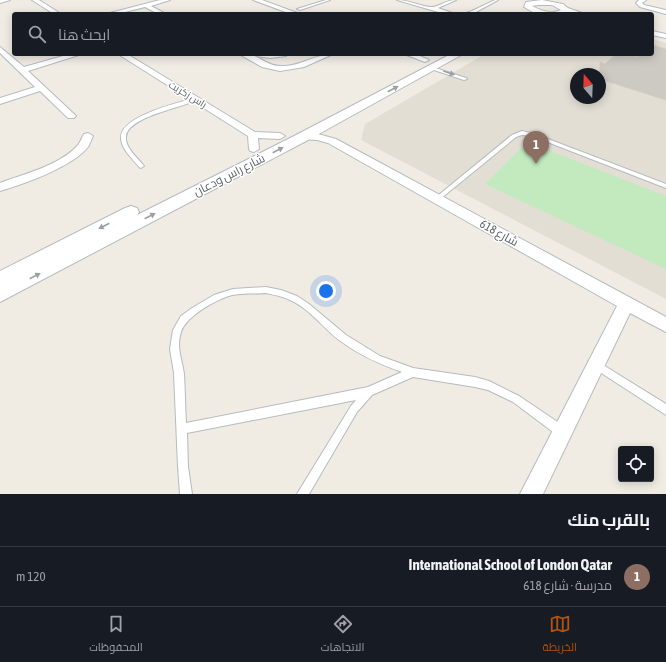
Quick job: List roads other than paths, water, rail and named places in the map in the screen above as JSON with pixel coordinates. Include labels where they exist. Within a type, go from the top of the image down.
[{"type":"street","points":[[0,1],[6,0]]},
{"type":"street","points":[[35,0],[55,12]]},
{"type":"street","points":[[117,12],[167,0]]},
{"type":"street","points":[[256,0],[298,12]]},
{"type":"street","points":[[400,0],[445,12]]},
{"type":"street","points":[[432,8],[453,0]]},
{"type":"street","points":[[524,12],[531,3],[547,0]]},
{"type":"street","points":[[643,0],[640,3],[642,6],[666,12]]},
{"type":"street","points":[[539,2],[575,12]]},
{"type":"street","points":[[146,5],[159,12]]},
{"type":"street","points":[[528,7],[537,12]]},
{"type":"street","points":[[654,32],[664,34]]},
{"type":"street","points":[[2,54],[23,70],[71,116]]},
{"type":"street","points":[[23,70],[71,56]]},
{"type":"street","name":"راس زكريت","points":[[125,56],[196,99],[254,142]]},
{"type":"street","points":[[247,56],[270,68],[288,70],[302,66],[324,56]]},
{"type":"street","points":[[415,56],[432,61]]},
{"type":"street","name":"شارع راس ودعان","points":[[0,280],[254,142],[280,136],[432,61],[451,56]]},
{"type":"street","name":"شارع راس ودعان","points":[[0,294],[325,126],[432,61]]},
{"type":"street","points":[[0,101],[41,88]]},
{"type":"street","points":[[325,126],[325,132],[332,141]]},
{"type":"street","points":[[0,186],[70,157],[84,146],[88,136]]},
{"type":"street","name":"شارع 618","points":[[303,137],[318,137],[332,141],[666,325]]},
{"type":"street","points":[[531,494],[627,303]]},
{"type":"lane","points":[[298,12],[329,0]]},
{"type":"lane","points":[[475,12],[497,0]]},
{"type":"lane","points":[[432,61],[465,79]]},
{"type":"lane","points":[[141,166],[124,142],[123,136],[128,127],[139,119],[196,99]]},
{"type":"lane","points":[[437,199],[514,136],[522,133],[534,135],[666,186]]},
{"type":"lane","points":[[186,494],[183,467],[179,373],[174,349],[177,330],[184,319],[195,310],[217,297],[233,292],[266,290],[281,293],[294,298],[306,306],[343,338],[358,349],[377,359],[414,372],[475,382],[489,386],[516,399],[562,432]]},
{"type":"lane","points":[[595,364],[666,410]]},
{"type":"lane","points":[[182,430],[312,405],[369,392],[414,372]]},
{"type":"lane","points":[[303,494],[354,409],[369,392]]},
{"type":"place","name":"International School of London Qatar","points":[[536,164]]}]
